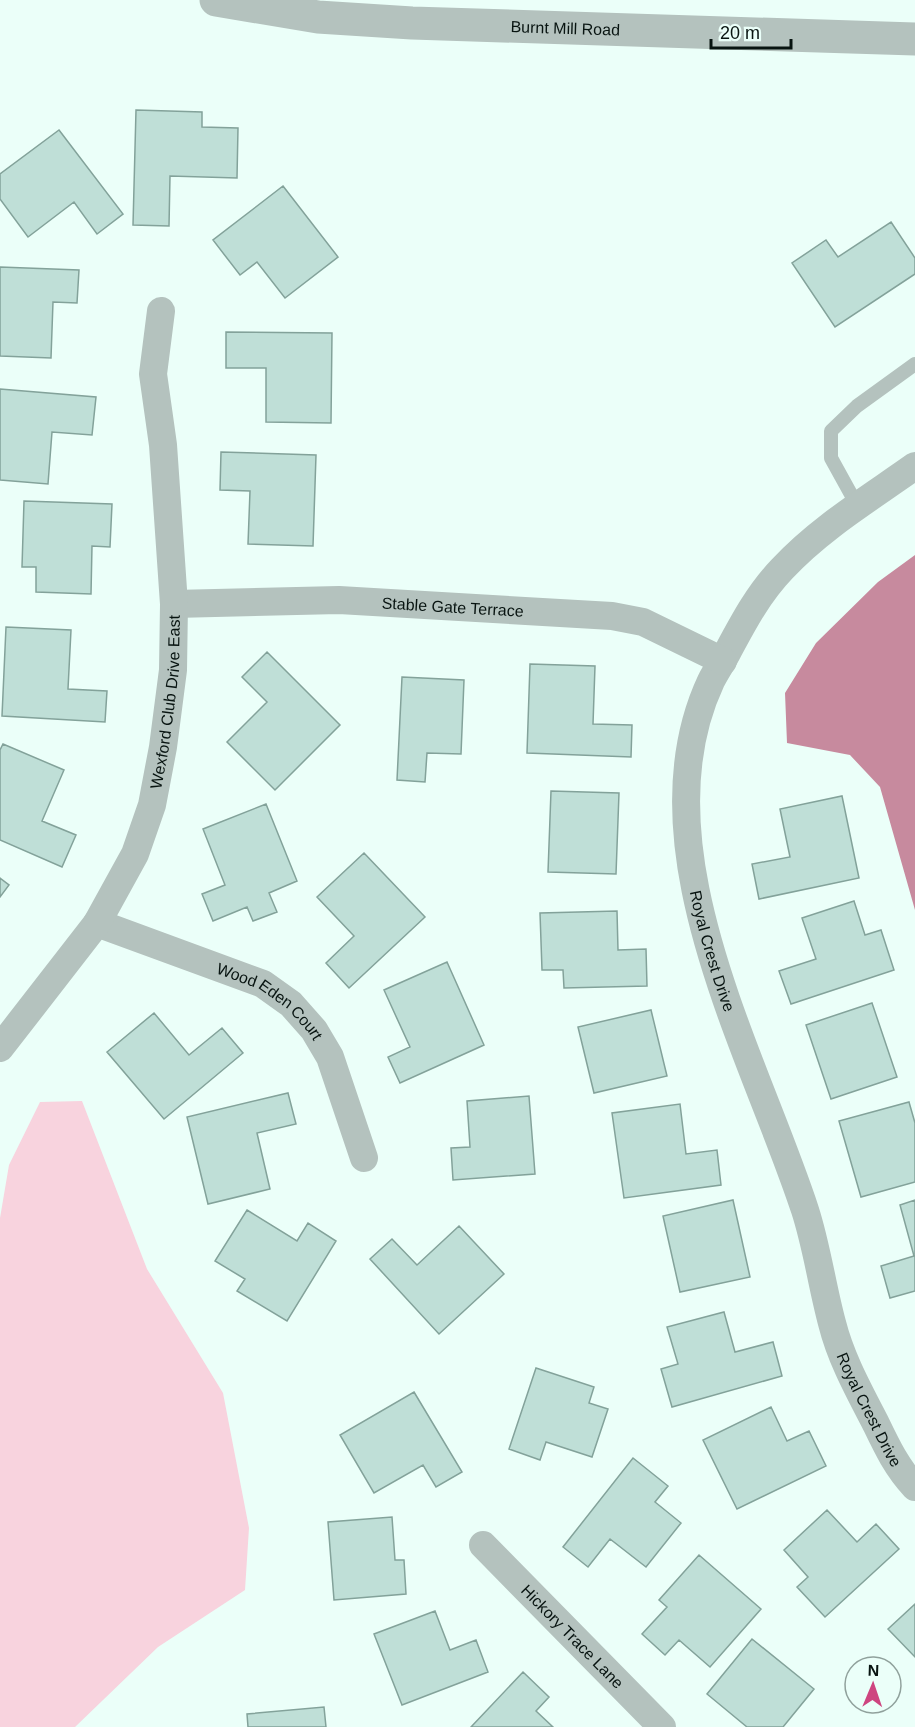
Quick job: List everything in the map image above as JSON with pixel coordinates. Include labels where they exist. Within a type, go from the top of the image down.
[{"type":"street","name":"Burnt Mill Road","points":[[216,0],[318,17],[412,23],[915,39]]},
{"type":"street","name":"Wexford Club Drive East","points":[[0,1048],[97,923],[135,854],[152,806],[163,747],[173,670],[174,604],[163,445],[153,374],[161,311]]},
{"type":"street","name":"Royal Crest Drive","points":[[915,466],[818,535],[782,569],[751,607],[710,682],[696,729],[687,778],[687,828],[692,876],[739,1036],[805,1210],[832,1324],[847,1366],[899,1470],[915,1487]]},
{"type":"street","name":"Stable Gate Terrace","points":[[174,604],[339,600],[612,616],[643,622],[723,661]]},
{"type":"street","name":"Wood Eden Court","points":[[97,923],[263,984],[291,1004],[314,1030],[330,1057],[364,1158]]},
{"type":"street","name":"Hickory Trace Lane","points":[[483,1545],[662,1727]]},
{"type":"lane","points":[[858,507],[831,458],[831,430],[857,406],[915,364]]},
{"type":"shaded area","points":[[915,555],[915,910],[880,787],[850,755],[787,743],[785,693],[816,643],[878,582]]},
{"type":"shaded area","points":[[82,1101],[147,1269],[223,1393],[249,1528],[245,1590],[158,1647],[75,1727],[0,1727],[0,1218],[9,1165],[40,1102]]},
{"type":"building","points":[[136,110],[202,112],[202,127],[238,128],[237,178],[170,176],[169,226],[133,225]]},
{"type":"building","points":[[59,130],[123,214],[97,234],[74,202],[28,237],[0,199],[0,174]]},
{"type":"building","points":[[283,186],[338,257],[285,298],[257,262],[240,275],[213,240]]},
{"type":"building","points":[[891,222],[915,258],[915,274],[835,327],[792,263],[826,240],[838,257]]},
{"type":"building","points":[[0,267],[79,270],[77,303],[53,302],[51,358],[0,356]]},
{"type":"building","points":[[226,332],[332,333],[331,423],[266,422],[266,368],[226,368]]},
{"type":"building","points":[[0,389],[96,397],[92,435],[52,432],[48,484],[0,480]]},
{"type":"building","points":[[221,452],[316,455],[313,546],[248,544],[250,491],[220,490]]},
{"type":"building","points":[[24,501],[112,504],[110,547],[92,546],[91,594],[36,592],[36,567],[22,567]]},
{"type":"building","points":[[6,627],[71,630],[68,689],[107,691],[105,722],[2,716]]},
{"type":"building","points":[[267,652],[340,725],[275,790],[227,742],[267,702],[242,677]]},
{"type":"building","points":[[530,664],[595,666],[593,724],[632,725],[631,757],[527,753]]},
{"type":"building","points":[[402,677],[464,680],[461,754],[427,753],[425,782],[397,780]]},
{"type":"building","points":[[3,744],[64,770],[42,821],[76,835],[62,867],[0,840],[0,750]]},
{"type":"building","points":[[551,791],[619,793],[616,874],[548,872]]},
{"type":"building","points":[[842,796],[859,878],[759,899],[752,864],[790,857],[780,809]]},
{"type":"building","points":[[266,804],[297,881],[269,893],[277,912],[253,921],[247,907],[213,921],[202,894],[225,885],[203,829]]},
{"type":"building","points":[[364,853],[425,917],[349,988],[326,963],[354,936],[317,897]]},
{"type":"building","points":[[0,878],[9,885],[0,897]]},
{"type":"building","points":[[854,901],[865,935],[881,930],[894,970],[791,1004],[779,971],[816,959],[802,918]]},
{"type":"building","points":[[617,911],[618,950],[646,949],[647,986],[564,988],[563,970],[542,970],[540,913]]},
{"type":"building","points":[[447,962],[484,1045],[400,1083],[388,1057],[410,1047],[384,990]]},
{"type":"building","points":[[872,1003],[897,1077],[831,1099],[806,1025]]},
{"type":"building","points":[[651,1010],[667,1076],[594,1093],[578,1027]]},
{"type":"building","points":[[154,1013],[189,1055],[222,1028],[243,1053],[164,1119],[107,1052]]},
{"type":"building","points":[[288,1093],[296,1124],[257,1133],[270,1189],[208,1204],[187,1117]]},
{"type":"building","points":[[529,1096],[535,1174],[453,1180],[451,1148],[470,1147],[467,1101]]},
{"type":"building","points":[[909,1102],[915,1123],[915,1182],[861,1197],[839,1121]]},
{"type":"building","points":[[680,1104],[686,1154],[717,1150],[721,1185],[624,1198],[612,1113]]},
{"type":"building","points":[[733,1200],[750,1277],[680,1292],[663,1216]]},
{"type":"building","points":[[915,1200],[915,1291],[890,1298],[881,1266],[914,1256],[900,1205]]},
{"type":"building","points":[[247,1210],[297,1241],[308,1223],[336,1241],[287,1321],[237,1291],[245,1279],[215,1261]]},
{"type":"building","points":[[459,1226],[504,1274],[439,1334],[370,1259],[392,1239],[417,1265]]},
{"type":"building","points":[[724,1312],[735,1352],[773,1342],[782,1376],[672,1407],[661,1369],[678,1364],[667,1327]]},
{"type":"building","points":[[536,1368],[594,1387],[589,1403],[608,1409],[592,1457],[546,1442],[540,1460],[509,1449]]},
{"type":"building","points":[[414,1392],[462,1472],[436,1487],[423,1465],[374,1493],[340,1435]]},
{"type":"building","points":[[771,1407],[787,1441],[809,1431],[826,1466],[737,1509],[703,1440]]},
{"type":"building","points":[[633,1458],[668,1486],[655,1502],[681,1523],[646,1567],[610,1539],[588,1567],[563,1547]]},
{"type":"building","points":[[827,1510],[857,1542],[876,1524],[899,1549],[825,1617],[797,1587],[808,1577],[784,1550]]},
{"type":"building","points":[[392,1517],[395,1560],[404,1560],[406,1594],[334,1600],[328,1522]]},
{"type":"building","points":[[699,1555],[761,1609],[710,1667],[679,1640],[665,1655],[642,1634],[667,1607],[659,1600]]},
{"type":"building","points":[[915,1604],[915,1657],[888,1629]]},
{"type":"building","points":[[435,1611],[450,1650],[476,1640],[488,1672],[402,1705],[374,1634]]},
{"type":"building","points":[[752,1639],[814,1689],[783,1727],[747,1727],[707,1694]]},
{"type":"building","points":[[523,1672],[549,1697],[536,1711],[553,1727],[471,1727]]},
{"type":"building","points":[[324,1707],[326,1727],[248,1727],[247,1714]]}]
